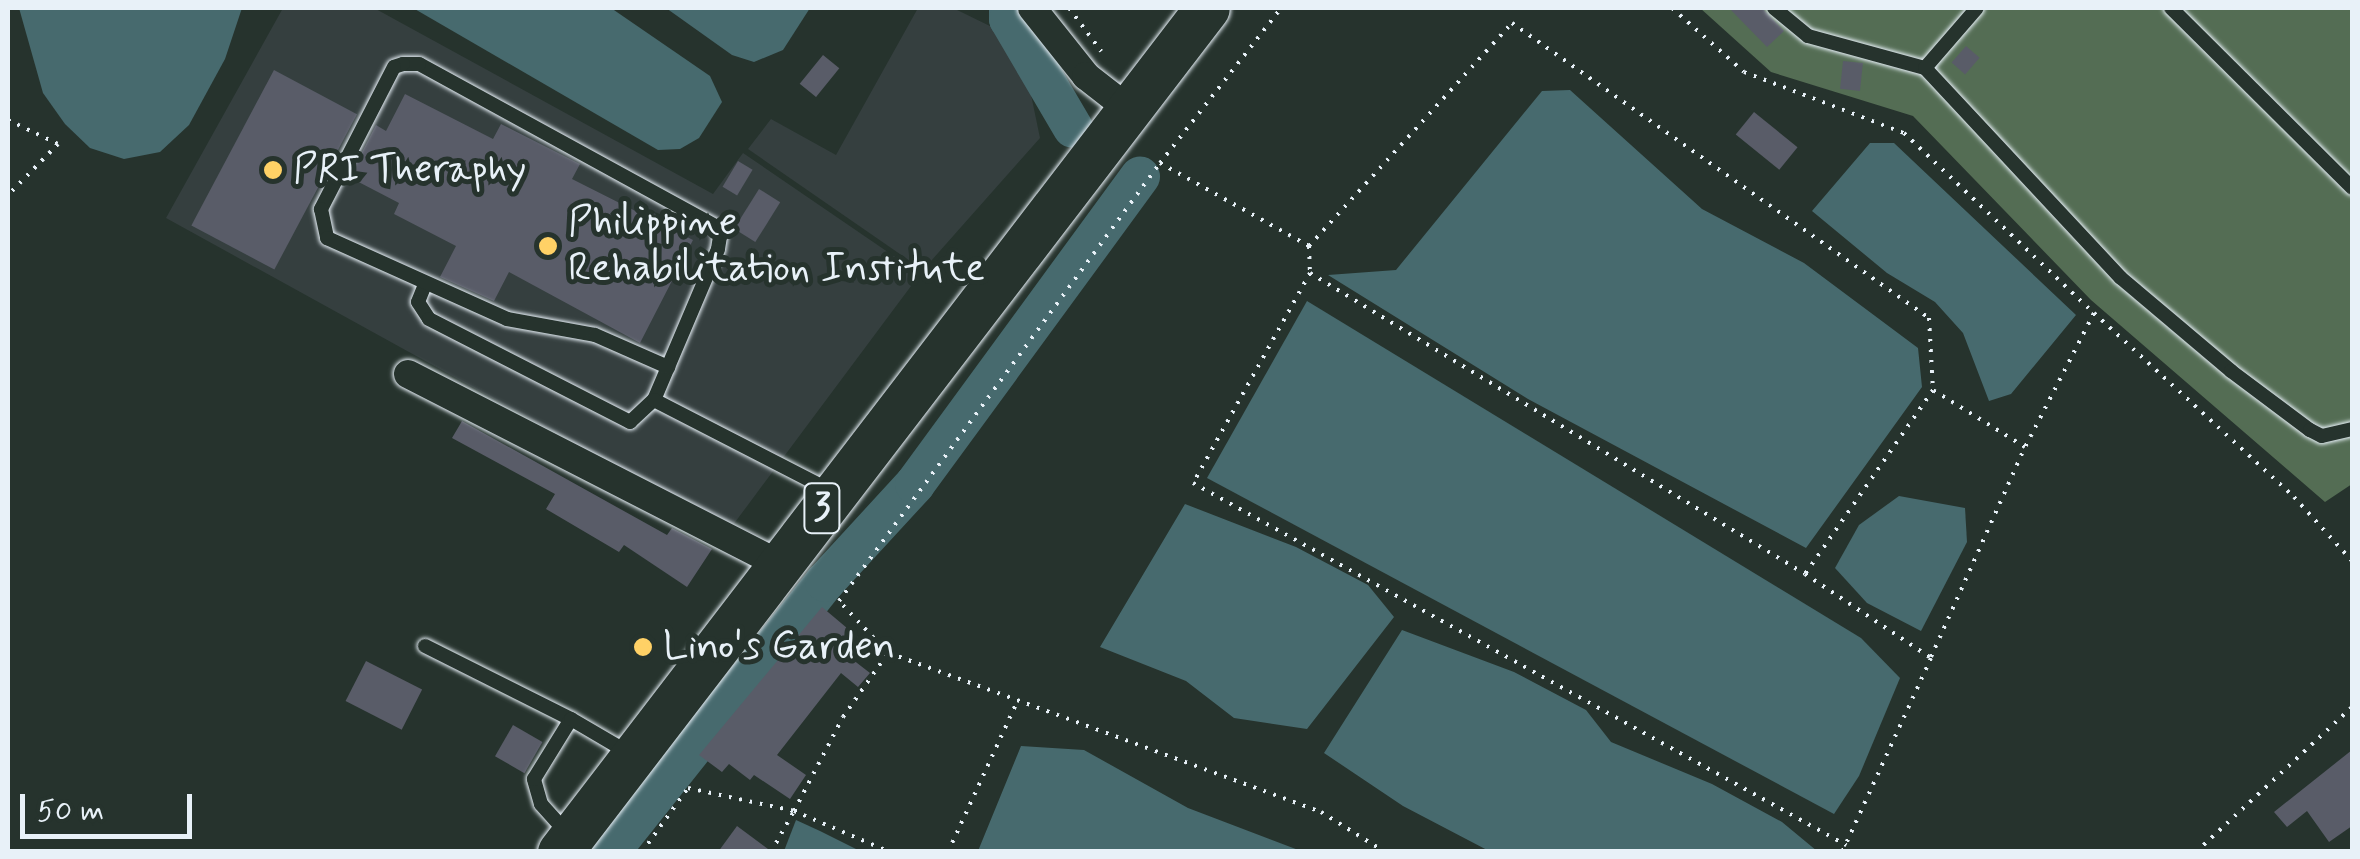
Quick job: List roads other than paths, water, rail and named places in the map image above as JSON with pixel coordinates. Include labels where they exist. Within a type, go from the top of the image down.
[{"type":"highway","name":"3","points":[[566,844],[1207,8]]},
{"type":"street","points":[[1035,10],[1086,76],[1131,111]]},
{"type":"street","points":[[408,374],[780,564]]},
{"type":"lane","points":[[1774,8],[1808,36],[1925,68],[2121,278],[2231,371],[2322,436],[2352,429]]},
{"type":"lane","points":[[1925,68],[1977,8]]},
{"type":"lane","points":[[2170,8],[2352,188]]},
{"type":"lane","points":[[424,287],[418,302],[429,319],[630,422],[654,400],[668,367],[718,249],[716,226],[420,64],[403,64],[394,67],[322,209],[321,223],[327,238],[424,287],[507,319],[595,335],[668,367]]},
{"type":"lane","points":[[654,400],[834,493]]},
{"type":"lane","points":[[425,646],[634,755]]},
{"type":"lane","points":[[566,844],[541,804],[534,779],[571,719]]},
{"type":"water","points":[[19,8],[242,8],[225,59],[189,125],[160,152],[124,159],[90,148],[65,124],[43,93]]},
{"type":"water","points":[[413,8],[611,8],[710,76],[722,102],[699,138],[680,149],[658,150]]},
{"type":"water","points":[[666,8],[810,8],[783,50],[754,62],[732,55]]},
{"type":"water","points":[[1570,90],[1702,209],[1804,263],[1918,348],[1922,387],[1806,548],[1528,399],[1328,275],[1396,270],[1542,91]]},
{"type":"water","points":[[1870,143],[1894,143],[2076,315],[2011,394],[1989,401],[1963,333],[1935,302],[1887,273],[1812,211]]},
{"type":"water","points":[[1307,301],[1861,638],[1900,678],[1859,776],[1834,814],[1207,478]]},
{"type":"water","points":[[1899,496],[1965,508],[1967,542],[1921,631],[1867,603],[1835,568],[1859,525]]},
{"type":"water","points":[[1185,504],[1296,547],[1368,585],[1394,617],[1307,729],[1234,718],[1186,681],[1100,647]]},
{"type":"water","points":[[1402,630],[1514,672],[1586,710],[1611,742],[1712,784],[1782,822],[1817,851],[1489,851],[1403,806],[1324,753]]},
{"type":"water","points":[[1021,746],[1084,750],[1188,808],[1301,851],[978,851]]},
{"type":"water","points":[[796,820],[820,831],[860,851],[784,851]]},
{"type":"waterway","points":[[1009,8],[1009,19],[1073,128]]},
{"type":"waterway","points":[[610,852],[825,582],[915,484],[1140,177]]},
{"type":"place","name":"PRI Theraphy","points":[[273,170]]},
{"type":"place","name":"Philippine Rehabilitation Institute","points":[[548,246]]},
{"type":"place","name":"Lino's Garden","points":[[643,647]]}]
